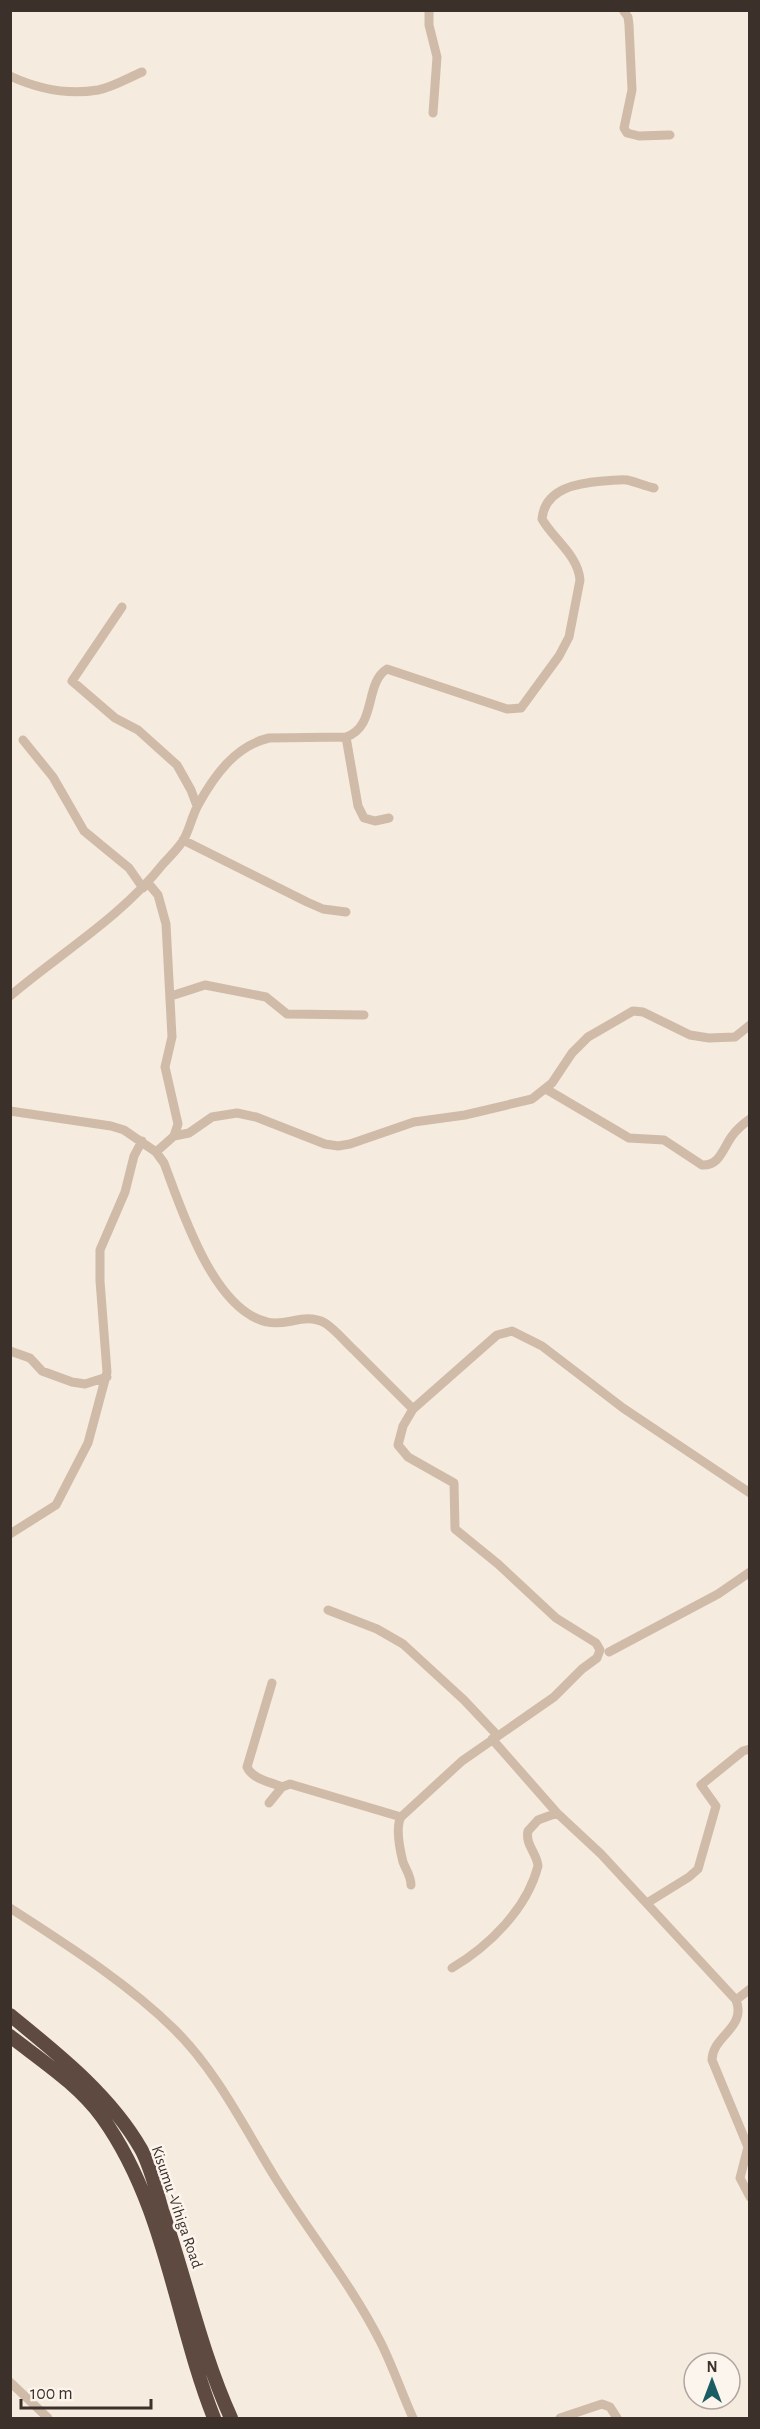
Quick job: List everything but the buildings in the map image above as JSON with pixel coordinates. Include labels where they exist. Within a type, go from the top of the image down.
[{"type":"highway","name":"Kisumu -Vihiga Road","points":[[10,2015],[54,2051],[101,2096],[124,2123],[142,2151],[178,2255],[210,2366],[231,2418]]},
{"type":"highway","name":"Kisumu -Vihiga Road","points":[[10,2036],[80,2093],[101,2116],[130,2161],[147,2204],[214,2418]]},
{"type":"street","points":[[429,10],[429,25],[437,57],[433,113]]},
{"type":"street","points":[[623,10],[628,17],[629,25],[632,90],[624,128],[627,133],[639,136],[670,135]]},
{"type":"street","points":[[10,76],[36,87],[78,92],[100,90],[142,72]]},
{"type":"street","points":[[10,996],[96,930],[145,885],[183,840],[197,806],[231,757],[256,741],[269,738],[346,737],[354,734],[363,725],[380,677],[387,669],[507,709],[521,708],[559,656],[569,638],[580,580],[579,571],[571,556],[542,519],[548,502],[556,493],[570,486],[598,482],[625,480],[654,488]]},
{"type":"street","points":[[122,607],[72,681],[115,718],[138,730],[177,765],[197,806]]},
{"type":"street","points":[[346,737],[358,806],[364,818],[375,821],[389,818]]},
{"type":"street","points":[[23,740],[53,777],[84,831],[158,895],[166,924],[171,996],[172,1037],[165,1067],[178,1124],[174,1136],[156,1152]]},
{"type":"street","points":[[183,840],[315,905],[346,912]]},
{"type":"street","points":[[171,996],[205,985],[266,997],[287,1014],[364,1015]]},
{"type":"street","points":[[174,1136],[189,1133],[212,1117],[246,1113],[325,1144],[338,1146],[414,1122],[465,1115],[527,1101],[546,1089],[572,1053],[588,1037],[633,1011],[643,1012],[690,1035],[709,1038],[735,1037],[750,1025]]},
{"type":"street","points":[[546,1089],[629,1138],[664,1140],[702,1166],[710,1166],[717,1161],[731,1137],[750,1119]]},
{"type":"street","points":[[10,1111],[111,1126],[124,1130],[142,1141],[156,1152],[164,1163],[197,1247],[211,1274],[229,1296],[254,1317],[267,1322],[275,1323],[303,1318],[324,1323],[413,1409]]},
{"type":"street","points":[[10,1534],[56,1505],[88,1443],[107,1377],[100,1250],[125,1192],[132,1162],[142,1141]]},
{"type":"street","points":[[411,1885],[411,1878],[402,1859],[398,1828],[401,1817],[450,1770],[561,1691],[599,1654],[599,1647],[556,1618],[498,1564],[454,1529],[454,1483],[408,1457],[398,1445],[403,1426],[413,1409],[497,1335],[512,1331],[542,1346],[623,1408],[750,1493]]},
{"type":"street","points":[[10,1351],[30,1358],[42,1371],[72,1382],[85,1384],[107,1377]]},
{"type":"street","points":[[609,1652],[718,1594],[750,1572]]},
{"type":"street","points":[[328,1610],[377,1629],[403,1644],[464,1700],[557,1813],[647,1903],[736,2000],[739,2012],[736,2022],[714,2050],[712,2060],[748,2147],[740,2178],[750,2197]]},
{"type":"street","points":[[272,1683],[246,1767],[250,1773],[282,1787]]},
{"type":"street","points":[[647,1903],[698,1869],[716,1806],[701,1785],[743,1751],[750,1749]]},
{"type":"street","points":[[269,1803],[282,1787],[293,1784],[401,1817]]},
{"type":"street","points":[[452,1968],[481,1949],[519,1906],[537,1866],[537,1859],[529,1846],[528,1831],[537,1820],[557,1813]]},
{"type":"street","points":[[10,1908],[110,1974],[175,2030],[202,2063],[339,2272],[381,2343],[413,2418]]},
{"type":"street","points":[[736,2000],[750,1989]]},
{"type":"street","points":[[10,2382],[48,2418]]},
{"type":"street","points":[[560,2418],[602,2404],[610,2407],[617,2418]]}]
